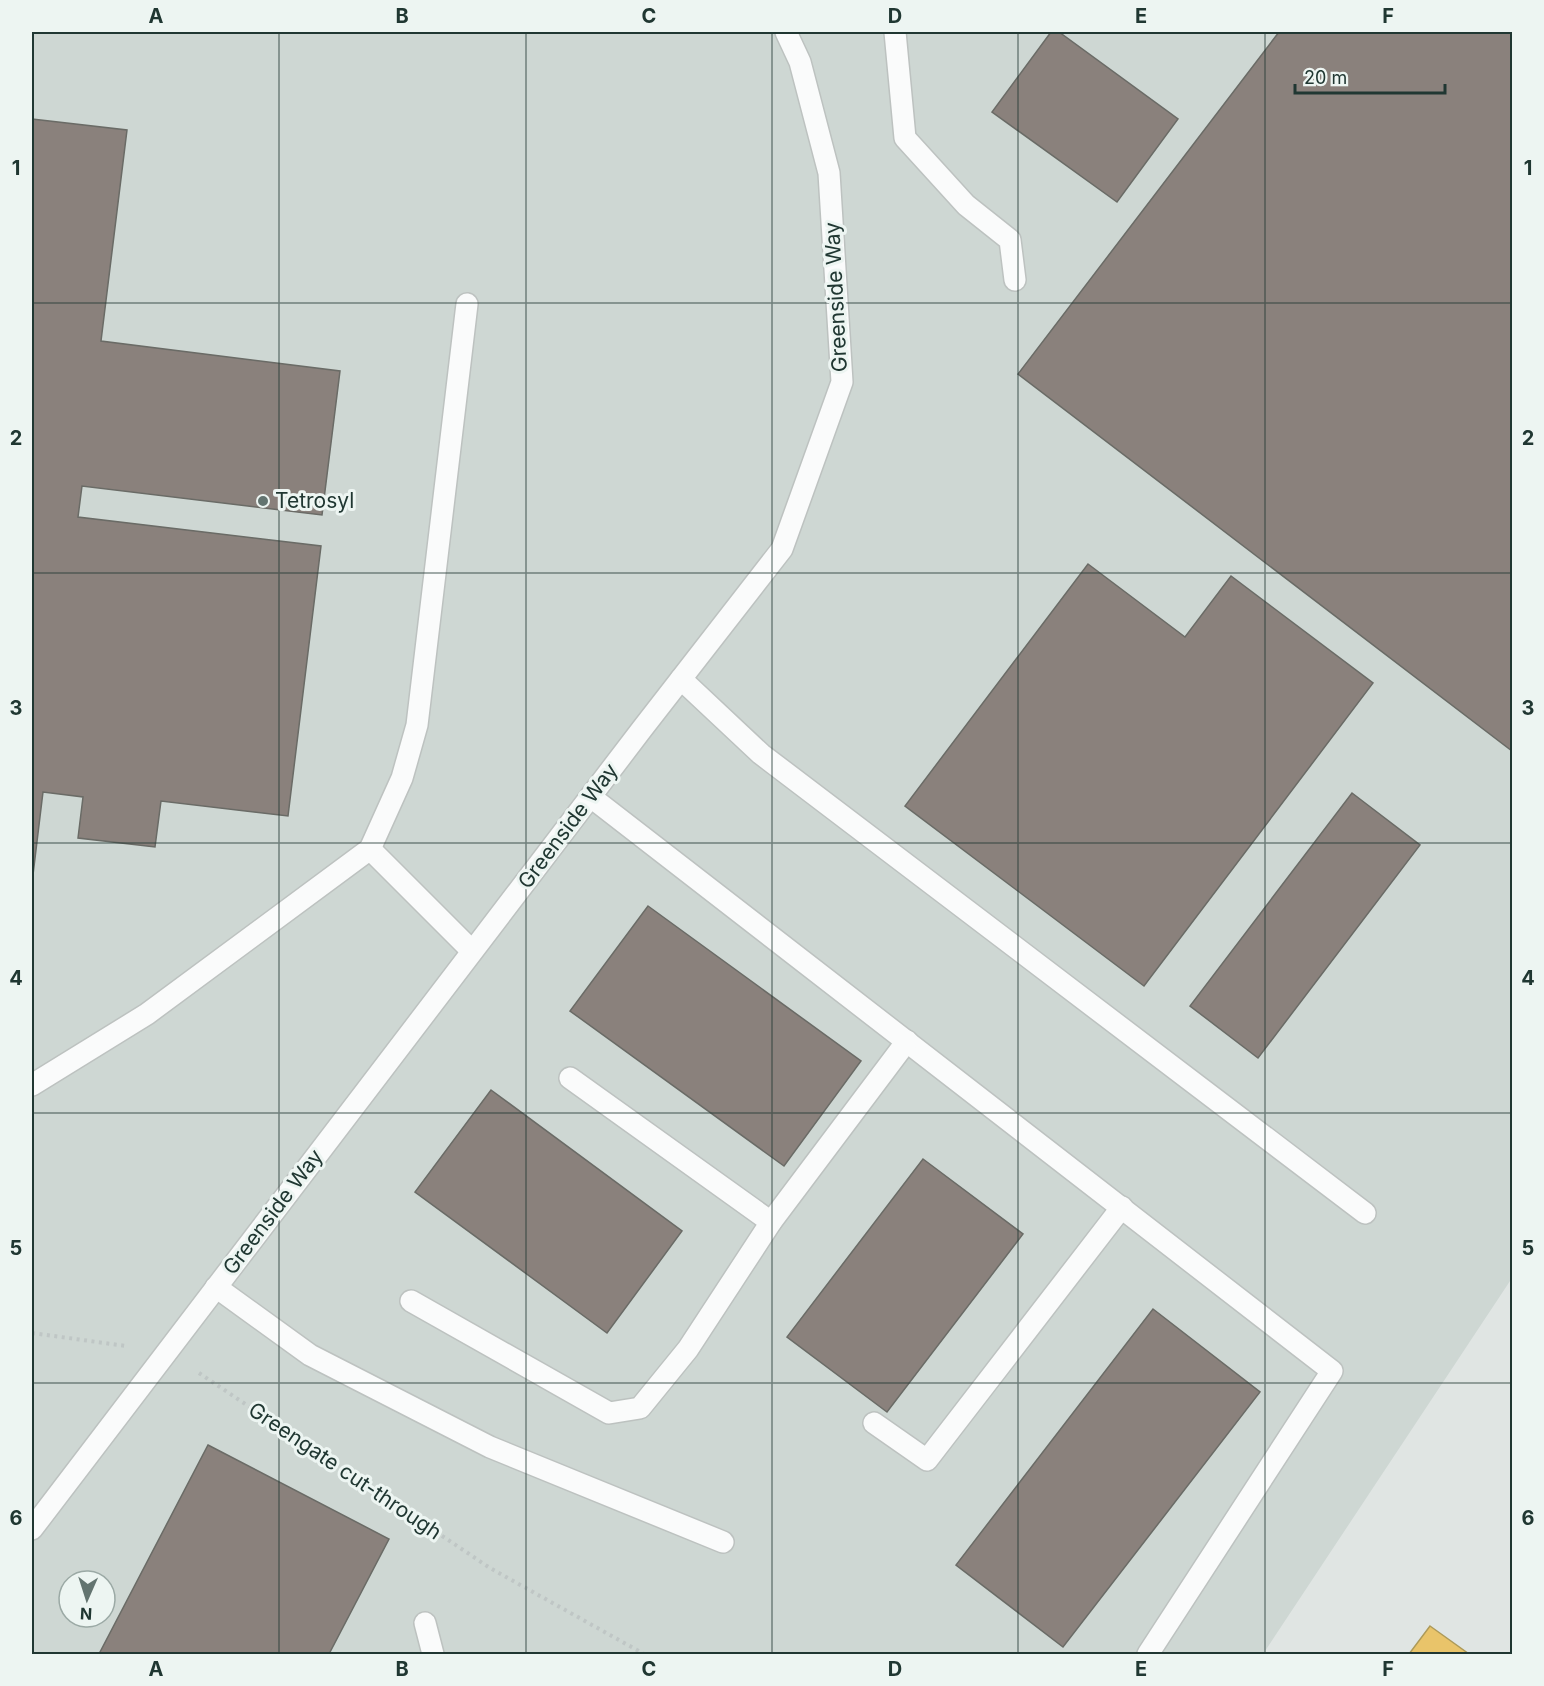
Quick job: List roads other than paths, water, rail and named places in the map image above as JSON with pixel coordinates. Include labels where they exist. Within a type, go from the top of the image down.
[{"type":"lane","name":"Greenside Way","points":[[32,1529],[472,951],[782,549],[842,382],[829,173],[800,62],[786,32]]},
{"type":"lane","points":[[895,32],[905,138],[966,204],[1010,240],[1015,280]]},
{"type":"lane","points":[[32,1085],[147,1014],[370,849],[402,778],[417,725],[468,304]]},
{"type":"lane","points":[[681,679],[761,754],[1365,1214]]},
{"type":"lane","points":[[591,797],[1332,1371],[1148,1654]]},
{"type":"lane","points":[[370,849],[472,951]]},
{"type":"lane","points":[[411,1300],[609,1413],[640,1408],[688,1349],[771,1222],[907,1041]]},
{"type":"lane","points":[[570,1078],[771,1222]]},
{"type":"lane","points":[[874,1423],[927,1460],[1122,1207]]},
{"type":"lane","points":[[216,1287],[310,1355],[490,1447],[723,1542]]},
{"type":"lane","points":[[425,1623],[433,1654]]},
{"type":"place","name":"Tetrosyl","points":[[263,501]]}]
